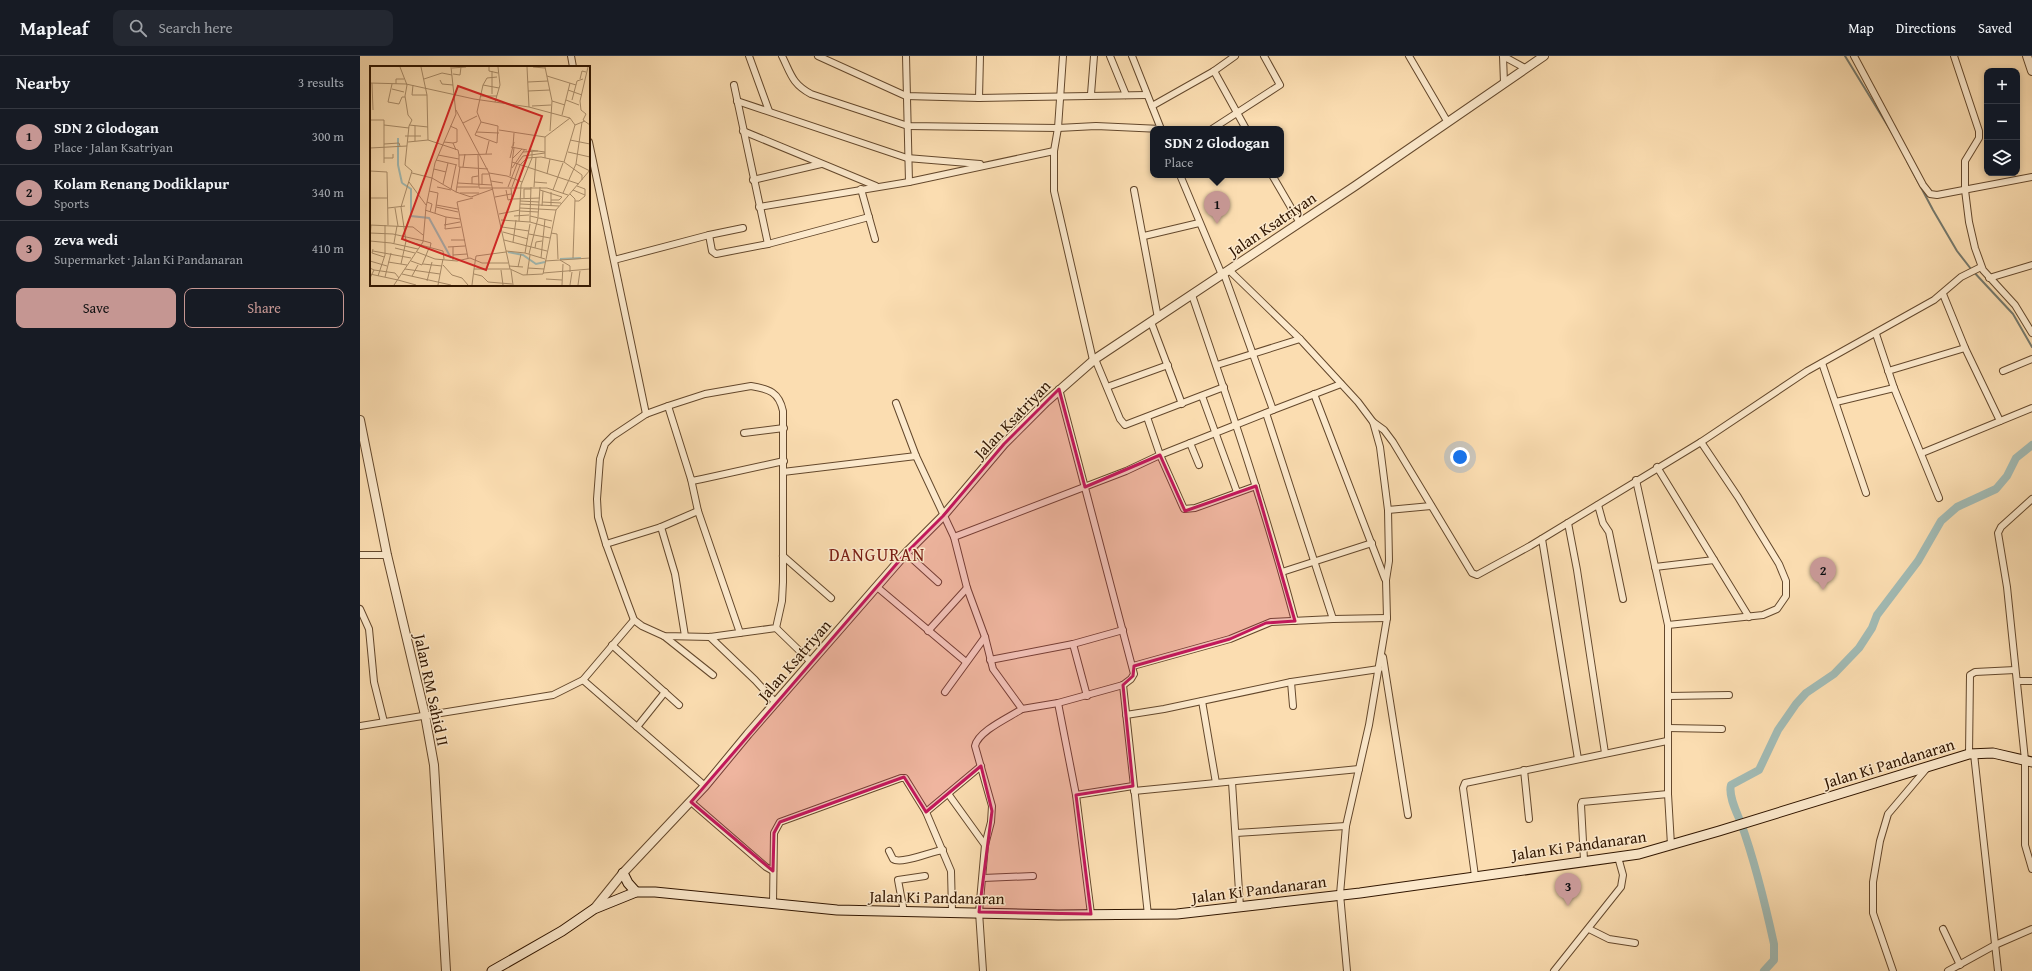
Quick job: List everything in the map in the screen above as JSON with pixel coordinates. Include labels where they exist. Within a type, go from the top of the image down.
[{"type":"main road","name":"Jalan Ki Pandanaran","points":[[492,971],[562,931],[594,909],[636,892],[655,892],[836,910],[1148,915],[1177,914],[1340,894],[1360,893],[1584,860],[1618,857],[1671,845],[1971,754],[1993,753],[2029,761]]},
{"type":"main road","points":[[624,873],[628,883],[636,892]]},
{"type":"street","points":[[571,56],[573,66]]},
{"type":"street","points":[[749,56],[769,112]]},
{"type":"street","points":[[782,56],[791,77],[802,89],[811,94],[908,126],[1058,128],[1096,126],[1150,128]]},
{"type":"street","points":[[818,56],[906,96],[979,98],[1091,94],[1147,95]]},
{"type":"street","points":[[906,56],[908,126],[907,158],[909,182]]},
{"type":"street","points":[[979,98],[980,56]]},
{"type":"street","points":[[1063,56],[1058,128],[1054,151],[1054,191],[1094,359],[1124,424],[1147,417],[1224,388]]},
{"type":"street","points":[[1091,94],[1094,56]]},
{"type":"street","points":[[1110,56],[1126,95]]},
{"type":"street","points":[[1132,56],[1160,126]]},
{"type":"street","points":[[1152,106],[1214,71],[1235,56]]},
{"type":"street","points":[[1216,126],[1280,85],[1264,56]]},
{"type":"street","points":[[1408,56],[1447,121]]},
{"type":"street","points":[[1503,56],[1525,68]]},
{"type":"street","points":[[1503,56],[1504,83]]},
{"type":"street","name":"Jalan Ksatriyan","points":[[594,909],[624,873],[705,786],[748,734],[906,553],[944,516],[1004,444],[1059,389],[1094,359],[1300,223],[1544,56]]},
{"type":"street","points":[[1854,56],[1926,189],[1935,196],[2032,177]]},
{"type":"street","points":[[1954,56],[1979,131],[1979,138],[1966,159],[1965,190],[1970,227],[1981,267],[1989,278],[2015,305],[2032,333]]},
{"type":"street","points":[[2027,56],[2032,71]]},
{"type":"street","points":[[1214,71],[1244,126]]},
{"type":"street","points":[[734,85],[758,207],[768,244]]},
{"type":"street","points":[[737,101],[907,158],[987,164]]},
{"type":"street","points":[[743,131],[877,186]]},
{"type":"street","points":[[590,147],[646,414]]},
{"type":"street","points":[[758,207],[877,186],[909,182],[987,164],[1054,151]]},
{"type":"street","points":[[753,180],[821,164]]},
{"type":"street","points":[[1181,178],[1199,223],[1225,273],[1274,410]]},
{"type":"street","points":[[1274,178],[1300,223]]},
{"type":"street","points":[[861,189],[875,239]]},
{"type":"street","points":[[1134,190],[1144,236],[1154,320],[1182,404]]},
{"type":"street","points":[[709,235],[712,250],[716,254],[768,244],[870,217]]},
{"type":"street","points":[[1144,236],[1199,223]]},
{"type":"street","points":[[614,260],[709,235],[743,228]]},
{"type":"street","points":[[1989,278],[2032,265]]},
{"type":"street","points":[[1225,273],[1300,339],[1373,422],[1386,432],[1475,575],[1483,573],[1598,505],[1657,467],[1701,442],[1807,371],[1876,334],[1942,294],[1961,277],[1981,267]]},
{"type":"street","points":[[1942,294],[1965,348],[2000,421]]},
{"type":"street","points":[[1192,295],[1237,425],[1282,572],[1295,621]]},
{"type":"street","points":[[1876,334],[1894,388],[1922,453],[1939,498]]},
{"type":"street","points":[[1216,365],[1300,339]]},
{"type":"street","points":[[1888,371],[1965,348]]},
{"type":"street","points":[[2002,371],[2032,359]]},
{"type":"street","points":[[1822,363],[1866,493]]},
{"type":"street","points":[[1107,387],[1168,365]]},
{"type":"street","points":[[954,537],[1126,471],[1160,455],[1341,384]]},
{"type":"street","points":[[713,675],[664,636],[650,631],[634,620],[606,544],[598,517],[597,499],[602,450],[605,444],[613,436],[646,414],[705,394],[751,386],[766,389],[775,393],[781,403],[784,428],[782,601],[776,628]]},
{"type":"street","points":[[1836,402],[1894,388]]},
{"type":"street","points":[[983,971],[979,912],[986,845],[992,822],[992,806],[975,746],[978,739],[984,733],[1022,709],[1058,703],[1124,685],[1133,676],[1133,666],[1059,389]]},
{"type":"street","points":[[1314,394],[1386,580]]},
{"type":"street","points":[[1202,396],[1217,433],[1237,492]]},
{"type":"street","points":[[896,403],[916,456],[954,537],[967,588],[985,637],[990,660],[996,674],[1015,697],[1022,709]]},
{"type":"street","points":[[668,406],[691,479],[698,511],[740,633]]},
{"type":"street","points":[[1922,453],[2032,408]]},
{"type":"street","points":[[1266,413],[1333,619]]},
{"type":"street","points":[[1147,417],[1160,455],[1181,504],[1186,510],[1256,486]]},
{"type":"street","name":"Jalan RM Sahid II","points":[[360,420],[387,555],[434,765],[446,971]]},
{"type":"street","points":[[1347,971],[1340,894],[1346,826],[1369,725],[1387,618],[1386,580],[1389,561],[1388,510],[1380,452],[1373,422]]},
{"type":"street","points":[[744,433],[784,428]]},
{"type":"street","points":[[1668,625],[1768,614],[1781,605],[1786,596],[1786,581],[1779,564],[1742,503],[1701,442]]},
{"type":"street","points":[[1190,443],[1199,465]]},
{"type":"street","points":[[783,472],[916,456]]},
{"type":"street","points":[[691,479],[702,479],[784,461]]},
{"type":"street","points":[[1657,467],[1749,617]]},
{"type":"street","points":[[1636,480],[1668,625],[1669,696],[1667,741],[1671,845]]},
{"type":"street","points":[[2032,500],[2001,527],[1998,532],[2007,588],[2015,670],[2029,761],[2025,845],[2032,870]]},
{"type":"street","points":[[1598,505],[1603,523],[1609,532],[1622,600]]},
{"type":"street","points":[[1388,510],[1431,506]]},
{"type":"street","points":[[606,544],[661,527],[698,511]]},
{"type":"street","points":[[1568,523],[1577,570],[1605,753]]},
{"type":"street","points":[[661,527],[675,574],[685,636]]},
{"type":"street","points":[[1542,538],[1578,759]]},
{"type":"street","points":[[1282,572],[1315,563],[1372,543]]},
{"type":"street","points":[[906,553],[938,582]]},
{"type":"street","points":[[360,555],[387,555]]},
{"type":"street","points":[[783,556],[831,598]]},
{"type":"street","points":[[1656,567],[1714,560]]},
{"type":"street","points":[[877,587],[966,662]]},
{"type":"street","points":[[928,631],[967,588]]},
{"type":"street","points":[[360,609],[369,628],[374,682],[384,722]]},
{"type":"street","points":[[1133,666],[1230,639],[1266,623],[1333,619],[1387,618]]},
{"type":"street","points":[[360,726],[552,695],[583,680],[634,620]]},
{"type":"street","points":[[664,636],[710,637],[776,628]]},
{"type":"street","points":[[776,628],[811,662]]},
{"type":"street","points":[[990,660],[1073,644],[1123,630]]},
{"type":"street","points":[[710,637],[755,680],[776,703]]},
{"type":"street","points":[[945,692],[985,637]]},
{"type":"street","points":[[1073,644],[1087,696]]},
{"type":"street","points":[[612,645],[679,705]]},
{"type":"street","points":[[1382,650],[1408,815]]},
{"type":"street","points":[[1126,715],[1164,710],[1291,682],[1378,669]]},
{"type":"street","points":[[1998,971],[1971,754],[1970,675],[1975,672],[2015,670]]},
{"type":"street","points":[[583,680],[705,786]]},
{"type":"street","points":[[2017,681],[2032,681]]},
{"type":"street","points":[[1291,682],[1293,706]]},
{"type":"street","points":[[1124,685],[1148,915]]},
{"type":"street","points":[[637,727],[665,692]]},
{"type":"street","points":[[1669,696],[1729,695]]},
{"type":"street","points":[[1202,701],[1216,783]]},
{"type":"street","points":[[1058,703],[1076,795],[1091,914]]},
{"type":"street","points":[[1668,728],[1722,729]]},
{"type":"street","points":[[1475,876],[1463,785],[1466,782],[1667,741]]},
{"type":"street","points":[[926,812],[949,795],[981,766]]},
{"type":"street","points":[[1893,971],[1873,913],[1872,882],[1880,840],[1888,814],[1927,768]]},
{"type":"street","points":[[1076,795],[1134,788],[1232,782],[1359,769]]},
{"type":"street","points":[[1524,770],[1529,819]]},
{"type":"street","points":[[773,903],[774,833],[780,822],[901,778],[905,778],[926,812],[951,871],[952,911]]},
{"type":"street","points":[[1232,782],[1240,907]]},
{"type":"street","points":[[1584,860],[1581,803],[1668,794]]},
{"type":"street","points":[[949,795],[986,845]]},
{"type":"street","points":[[690,802],[766,867],[773,871]]},
{"type":"street","points":[[1236,833],[1346,826]]},
{"type":"street","points":[[889,851],[893,859],[899,861],[932,851],[943,850]]},
{"type":"street","points":[[1554,971],[1621,887],[1623,872],[1618,857]]},
{"type":"street","points":[[904,912],[898,880],[925,876]]},
{"type":"street","points":[[983,878],[1033,876]]},
{"type":"street","points":[[1589,929],[1609,939],[1635,943]]},
{"type":"street","points":[[1943,929],[1957,968]]},
{"type":"street","points":[[1948,971],[1957,968],[1995,945],[2032,929]]},
{"type":"highlighted area","points":[[1059,389],[1085,487],[1160,455],[1185,511],[1256,486],[1295,621],[1266,623],[1230,639],[1134,666],[1133,676],[1123,685],[1133,786],[1076,795],[1091,914],[979,912],[992,811],[981,766],[926,812],[904,777],[780,822],[774,833],[773,871],[691,802],[906,553],[943,516],[1004,444]]},
{"type":"waterway","points":[[1845,56],[1894,136]]},
{"type":"waterway","points":[[1907,161],[1957,251],[1971,269],[2013,314],[2032,347]]},
{"type":"waterway","points":[[1764,971],[1774,960],[1774,944],[1755,868],[1732,799],[1730,789],[1731,785],[1759,770],[1778,730],[1796,704],[1806,693],[1834,674],[1859,648],[1872,628],[1877,615],[1918,561],[1941,521],[1957,507],[1996,489],[2007,476],[2016,458],[2032,445]]},
{"type":"place","name":"SDN 2 Glodogan","points":[[1217,224]]},
{"type":"place","name":"Kolam Renang Dodiklapur","points":[[1823,590]]},
{"type":"place","name":"zeva wedi","points":[[1568,906]]},
{"type":"district","name":"DANGURAN","points":[[877,555]]}]
